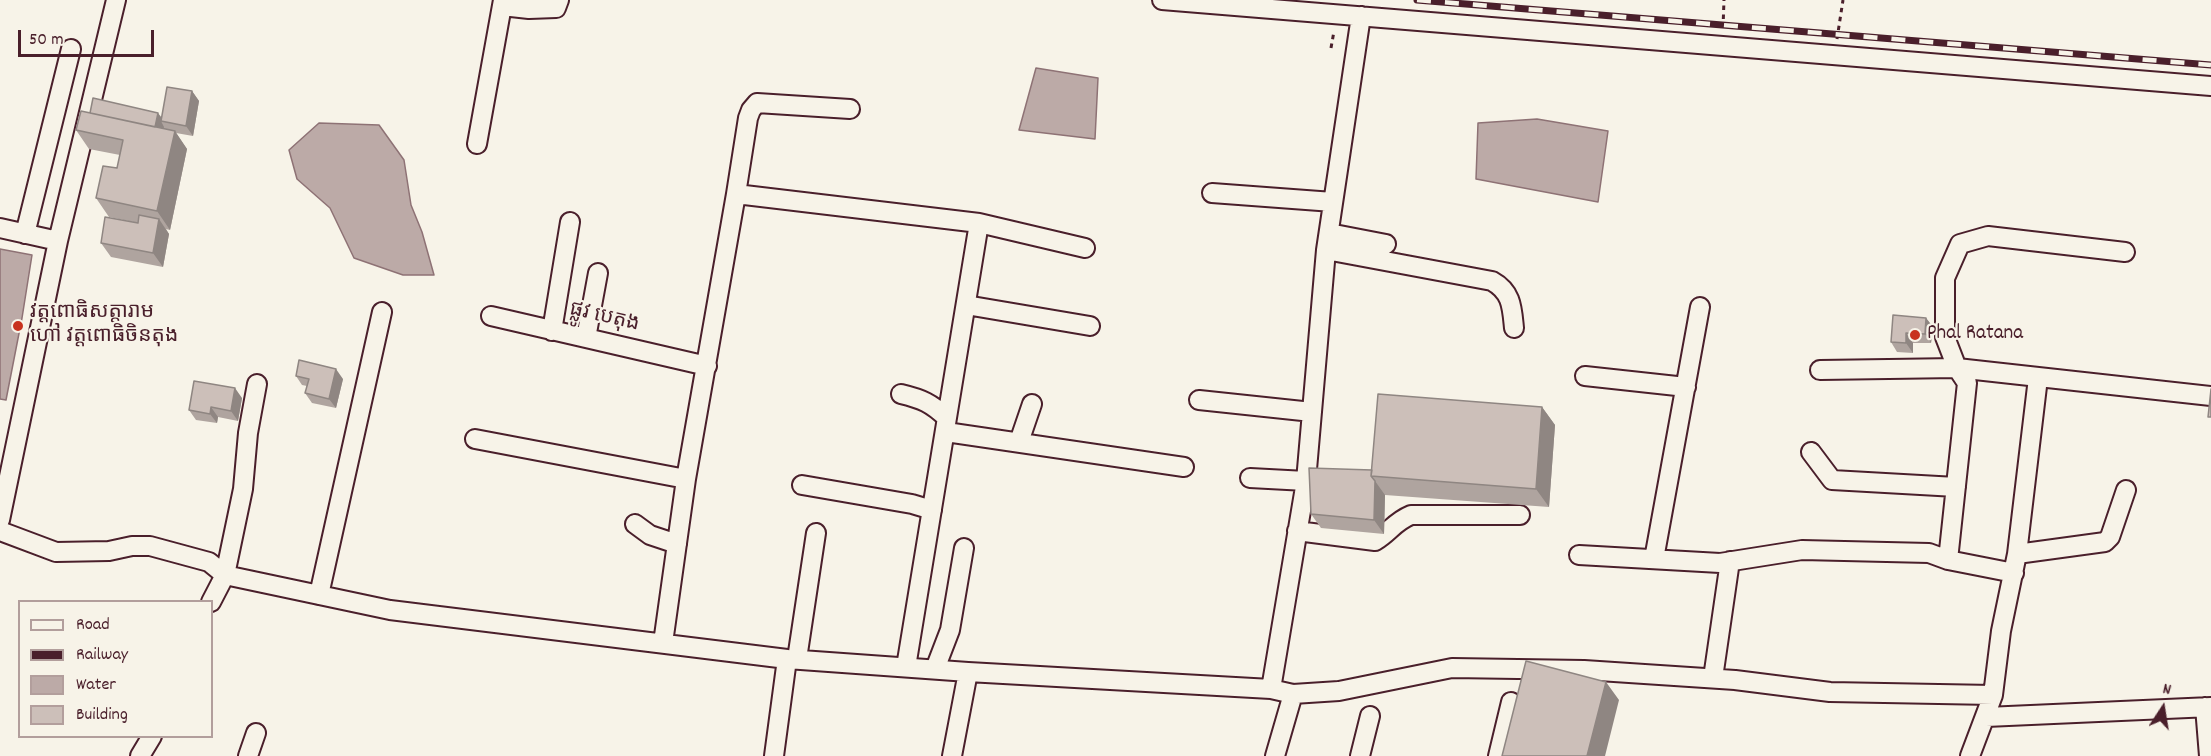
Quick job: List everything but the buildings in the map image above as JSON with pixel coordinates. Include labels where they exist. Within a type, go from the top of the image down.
[{"type":"street","points":[[0,520],[58,241],[116,0]]},
{"type":"street","points":[[477,144],[503,3],[530,9],[556,8],[560,0]]},
{"type":"street","points":[[1162,0],[2211,86]]},
{"type":"street","points":[[1271,689],[1305,481],[1327,242],[1361,16]]},
{"type":"street","points":[[26,234],[71,49]]},
{"type":"street","points":[[663,643],[686,479],[708,366],[748,118],[757,103],[850,109]]},
{"type":"street","points":[[1212,193],[1333,202]]},
{"type":"street","points":[[736,194],[979,223],[1085,248]]},
{"type":"street","points":[[552,331],[570,222]]},
{"type":"street","points":[[906,667],[979,223]]},
{"type":"street","points":[[0,228],[58,241]]},
{"type":"street","points":[[1947,560],[1967,383],[1957,368],[1945,337],[1945,278],[1960,244],[1988,236],[2125,252]]},
{"type":"street","points":[[1327,242],[1386,244]]},
{"type":"street","points":[[1327,242],[1492,281],[1501,286],[1509,297],[1514,328]]},
{"type":"street","points":[[586,338],[598,273]]},
{"type":"street","points":[[966,305],[1090,326]]},
{"type":"street","points":[[1654,559],[1700,307]]},
{"type":"street","points":[[319,595],[382,312]]},
{"type":"street","name":"ផ្លូវ បេតុង","points":[[491,316],[708,366]]},
{"type":"street","points":[[1820,370],[1957,368],[2211,396]]},
{"type":"street","points":[[1585,376],[1686,387]]},
{"type":"street","points":[[1970,756],[1993,695],[2001,631],[2017,554],[2038,378]]},
{"type":"street","points":[[213,600],[225,575],[243,489],[248,433],[257,384]]},
{"type":"street","points":[[901,394],[922,399],[933,405],[946,425],[1019,442],[1184,467]]},
{"type":"street","points":[[1199,400],[1312,412]]},
{"type":"street","points":[[1019,442],[1032,404]]},
{"type":"street","points":[[475,439],[686,479]]},
{"type":"street","points":[[1811,452],[1832,480],[1956,487]]},
{"type":"street","points":[[1250,478],[1305,481]]},
{"type":"street","points":[[802,485],[912,504],[932,510]]},
{"type":"street","points":[[2017,554],[2105,542],[2110,537],[2126,490]]},
{"type":"street","points":[[1297,531],[1375,540],[1385,535],[1397,521],[1411,515],[1520,515]]},
{"type":"street","points":[[635,524],[650,536],[677,544]]},
{"type":"street","points":[[0,531],[56,552],[109,551],[132,546],[150,546],[209,562],[225,575],[390,610],[792,659],[968,672],[1271,689],[1293,694],[1339,691],[1452,668],[1584,670],[1713,678],[1830,693],[1993,695]]},
{"type":"street","points":[[774,756],[816,533]]},
{"type":"street","points":[[935,669],[950,630],[964,548]]},
{"type":"street","points":[[1580,555],[1720,562],[1802,550],[1929,554],[1947,560],[2014,573]]},
{"type":"street","points":[[1713,678],[1730,561]]},
{"type":"street","points":[[952,756],[968,672]]},
{"type":"street","points":[[1275,756],[1293,694]]},
{"type":"street","points":[[1498,756],[1511,702]]},
{"type":"street","points":[[1986,717],[2208,707],[2209,756]]},
{"type":"street","points":[[1360,756],[1370,716]]},
{"type":"street","points":[[248,756],[256,733]]},
{"type":"street","points":[[140,756],[151,738]]},
{"type":"path","points":[[1722,46],[1724,0]]},
{"type":"path","points":[[1835,55],[1843,0]]},
{"type":"water","points":[[1036,68],[1098,78],[1095,139],[1019,130]]},
{"type":"water","points":[[1537,119],[1608,131],[1598,202],[1476,179],[1478,123]]},
{"type":"water","points":[[319,123],[379,125],[404,160],[411,205],[422,232],[434,275],[403,275],[354,258],[330,208],[297,179],[289,150]]},
{"type":"water","points":[[0,249],[32,255],[6,400],[0,399]]},
{"type":"railway","points":[[1417,0],[2211,65]]},
{"type":"place","name":"វត្តពោធិសត្តារាម ហៅ វត្តពោធិចិនតុង","points":[[18,326]]},
{"type":"place","name":"Phal Ratana","points":[[1915,335]]}]
